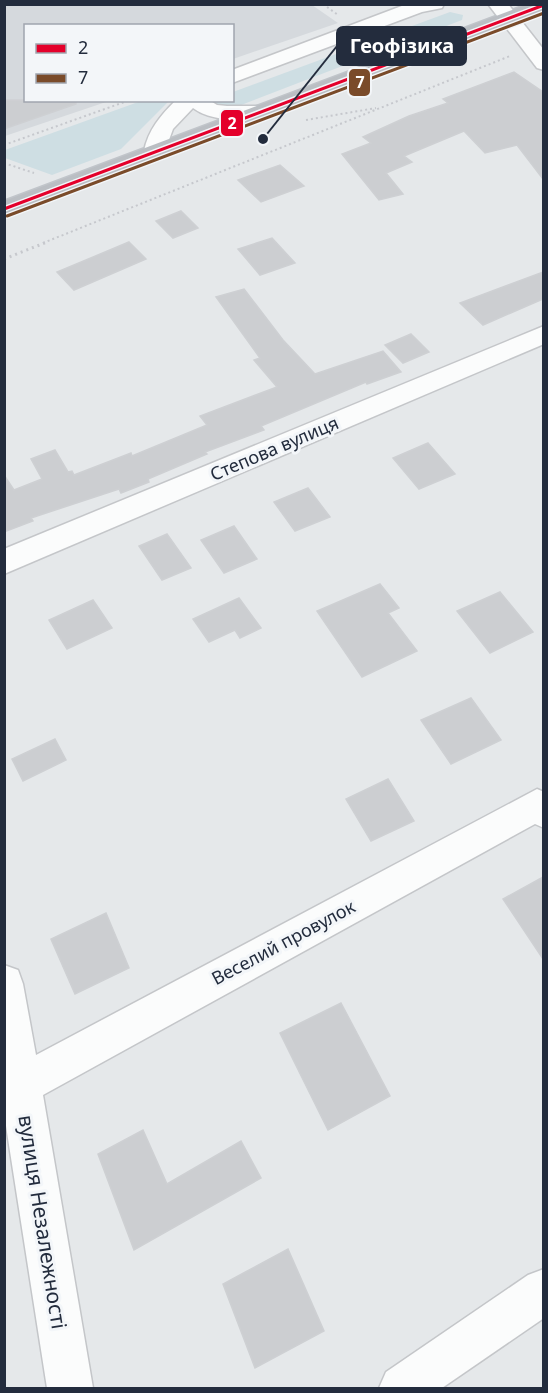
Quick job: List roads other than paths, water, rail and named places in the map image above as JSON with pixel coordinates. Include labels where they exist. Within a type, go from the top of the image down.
[{"type":"highway","points":[[7,205],[264,111],[502,11],[543,5]]},
{"type":"street","points":[[234,76],[418,7],[435,4]]},
{"type":"street","points":[[502,11],[543,64]]},
{"type":"street","points":[[155,151],[156,138],[163,126],[187,102]]},
{"type":"street","points":[[198,102],[201,106],[216,111],[264,111]]},
{"type":"street","name":"Степова вулиця","points":[[4,562],[543,334]]},
{"type":"street","name":"Веселий провулок","points":[[21,1085],[541,806]]},
{"type":"street","name":"вулиця Незалежності","points":[[4,984],[70,1389]]},
{"type":"street","points":[[402,1389],[543,1291]]},
{"type":"place","name":"Геофізика","points":[[263,139]]}]
